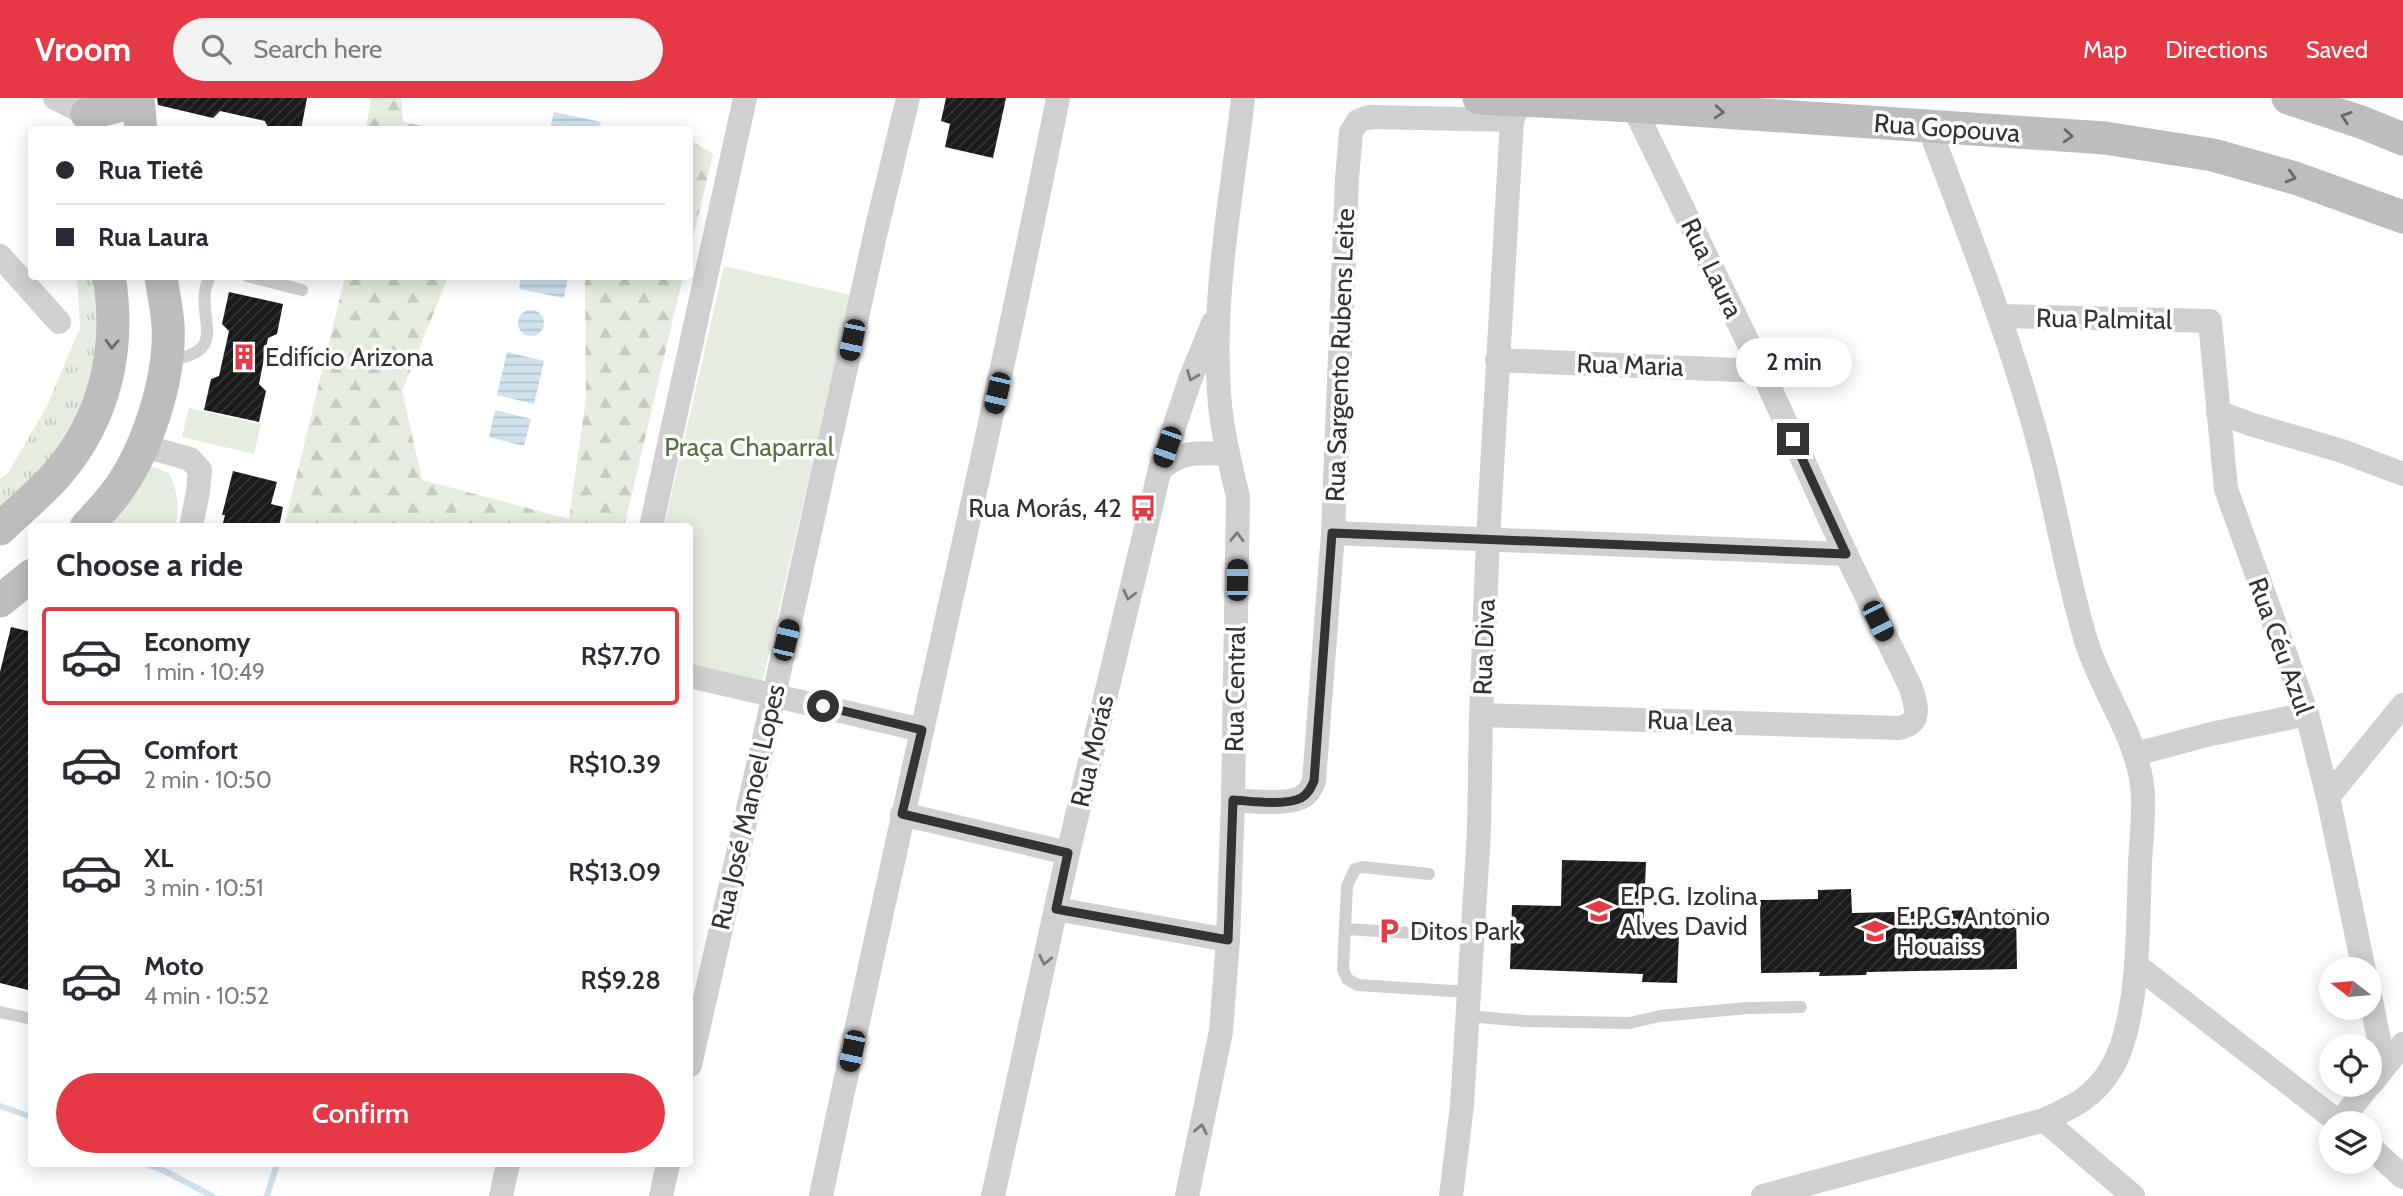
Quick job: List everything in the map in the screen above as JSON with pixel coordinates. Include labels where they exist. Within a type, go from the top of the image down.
[{"type":"main road","points":[[88,114],[136,98],[140,126]]},
{"type":"main road","name":"Rua Gopouva","points":[[1479,98],[1517,110],[1633,106],[2105,138],[2213,155],[2295,178],[2403,217]]},
{"type":"main road","points":[[2288,98],[2403,139]]},
{"type":"main road","points":[[88,114],[114,126]]},
{"type":"main road","points":[[0,529],[58,472],[90,426],[104,392],[113,351],[110,280]]},
{"type":"main road","points":[[90,523],[116,493],[144,446],[166,361],[168,326],[162,280]]},
{"type":"main road","points":[[0,601],[28,578]]},
{"type":"street","points":[[55,98],[88,114]]},
{"type":"street","points":[[652,523],[745,98]]},
{"type":"street","name":"Rua José Manoel Lopes","points":[[693,1052],[908,98]]},
{"type":"street","points":[[821,1196],[902,814],[1015,316],[1058,98]]},
{"type":"street","name":"Rua Central","points":[[1187,1196],[1221,1031],[1228,940],[1238,498],[1219,393],[1217,313],[1243,98]]},
{"type":"street","name":"Rua Laura","points":[[1633,106],[1762,371],[1911,688],[1916,708],[1915,718],[1908,726],[1899,728]]},
{"type":"street","name":"Rua Diva","points":[[1451,1196],[1462,1105],[1479,831],[1481,715],[1497,360],[1517,110]]},
{"type":"street","name":"Rua Sargento Rubens Leite","points":[[1233,800],[1299,799],[1308,793],[1314,781],[1332,533],[1351,132],[1357,121],[1369,117],[1517,110]]},
{"type":"street","points":[[1763,1196],[2044,1120],[2070,1109],[2095,1091],[2112,1067],[2125,1036],[2136,965],[2142,822],[2141,780],[2128,733],[2088,645],[2042,455],[1999,316],[1929,127]]},
{"type":"street","points":[[0,256],[59,322]]},
{"type":"street","name":"Rua Morás","points":[[993,1196],[1068,853],[1160,469],[1190,380],[1217,313]]},
{"type":"street","name":"Rua Palmital","points":[[1999,316],[2210,321]]},
{"type":"street","name":"Rua Céu Azul","points":[[2210,321],[2226,489],[2307,714],[2328,797],[2361,957]]},
{"type":"street","name":"Rua Maria","points":[[1497,360],[1762,371]]},
{"type":"street","points":[[2217,412],[2342,451],[2400,476]]},
{"type":"street","points":[[144,446],[190,459],[200,470],[192,523]]},
{"type":"street","points":[[1160,469],[1176,457],[1185,455],[1228,454]]},
{"type":"street","points":[[1332,533],[1846,554]]},
{"type":"street","points":[[693,677],[922,730]]},
{"type":"street","points":[[2328,797],[2403,705]]},
{"type":"street","points":[[2134,754],[2211,734],[2307,714]]},
{"type":"street","name":"Rua Lea","points":[[1481,715],[1899,728]]},
{"type":"street","points":[[902,814],[1068,853]]},
{"type":"street","points":[[1056,909],[1228,940]]},
{"type":"street","points":[[2136,965],[2325,1111]]},
{"type":"street","points":[[2382,1069],[2403,1044]]},
{"type":"street","points":[[2044,1120],[2133,1196]]},
{"type":"street","points":[[2382,1158],[2403,1177]]},
{"type":"street","points":[[501,1196],[507,1167]]},
{"type":"street","points":[[661,1196],[667,1167]]},
{"type":"street","points":[[2397,1196],[2403,1191]]},
{"type":"lane","points":[[166,361],[189,358],[202,349],[206,342],[206,284],[208,280]]},
{"type":"lane","points":[[263,280],[302,290]]},
{"type":"lane","points":[[1429,874],[1363,867],[1355,869],[1347,886],[1343,969],[1347,979],[1358,985],[1467,1004],[1525,1021],[1629,1023],[1660,1016],[1736,1009],[1801,1007]]},
{"type":"lane","points":[[1345,929],[1447,934]]},
{"type":"lane","points":[[0,1012],[28,1018]]},
{"type":"green space","points":[[371,98],[401,98],[403,122],[424,126],[366,126]]},
{"type":"green space","points":[[693,142],[713,154],[693,238]]},
{"type":"green space","name":"Praça Chaparral","points":[[724,266],[851,295],[762,683],[693,667],[693,523],[665,523]]},
{"type":"green space","points":[[77,280],[106,280],[101,391],[0,525],[0,479],[8,473],[47,406],[80,328]]},
{"type":"green space","points":[[344,280],[447,280],[402,391],[422,480],[569,519],[586,398],[586,280],[682,280],[625,523],[285,523]]},
{"type":"green space","points":[[189,408],[261,424],[254,454],[182,437]]},
{"type":"green space","points":[[148,465],[169,473],[177,499],[176,523],[110,523]]},
{"type":"water","points":[[554,112],[601,122],[600,126],[551,126]]},
{"type":"water","points":[[520,280],[567,280],[564,298],[519,289]]},
{"type":"water","points":[[531,310],[540,314],[544,323],[540,332],[531,336],[522,332],[518,323],[522,314]]},
{"type":"water","points":[[507,352],[544,361],[534,404],[497,395]]},
{"type":"water","points":[[495,410],[531,419],[524,446],[489,437]]},
{"type":"building","points":[[157,98],[307,98],[302,126],[267,126],[265,121],[220,111],[213,118],[158,105]]},
{"type":"building","points":[[946,98],[1006,98],[993,158],[945,147],[950,124],[941,121]]},
{"type":"building","name":"Edifício Arizona","points":[[229,292],[283,304],[277,334],[268,338],[259,384],[266,391],[259,422],[204,410],[211,379],[219,376],[229,331],[222,324]]},
{"type":"building","points":[[233,471],[277,482],[271,504],[283,507],[280,523],[223,523],[225,515],[222,515]]},
{"type":"building","points":[[11,627],[28,631],[28,990],[0,983],[0,672]]},
{"type":"building","points":[[1562,860],[1646,862],[1643,932],[1679,934],[1677,983],[1642,982],[1643,974],[1510,969],[1512,905],[1561,906]]},
{"type":"building","points":[[1851,889],[1852,913],[2016,909],[2017,969],[1867,972],[1866,975],[1819,976],[1820,972],[1761,973],[1760,900],[1818,899],[1818,890]]},
{"type":"waterway","points":[[0,1106],[28,1116]]},
{"type":"waterway","points":[[156,1167],[212,1196]]},
{"type":"waterway","points":[[267,1196],[276,1167]]},
{"type":"place","name":"Edifício Arizona","points":[[244,357]]},
{"type":"place","name":"Rua Morás, 42","points":[[1143,508]]},
{"type":"place","name":"E.P.G. Izolina Alves David","points":[[1599,911]]},
{"type":"place","name":"Ditos Park","points":[[1389,931]]},
{"type":"place","name":"E.P.G. Antonio Houaiss","points":[[1875,931]]},
{"type":"route","points":[[823,706],[922,730],[902,814],[1068,853],[1056,909],[1228,940],[1233,800],[1299,799],[1308,793],[1314,781],[1332,533],[1846,554],[1793,439]]}]
